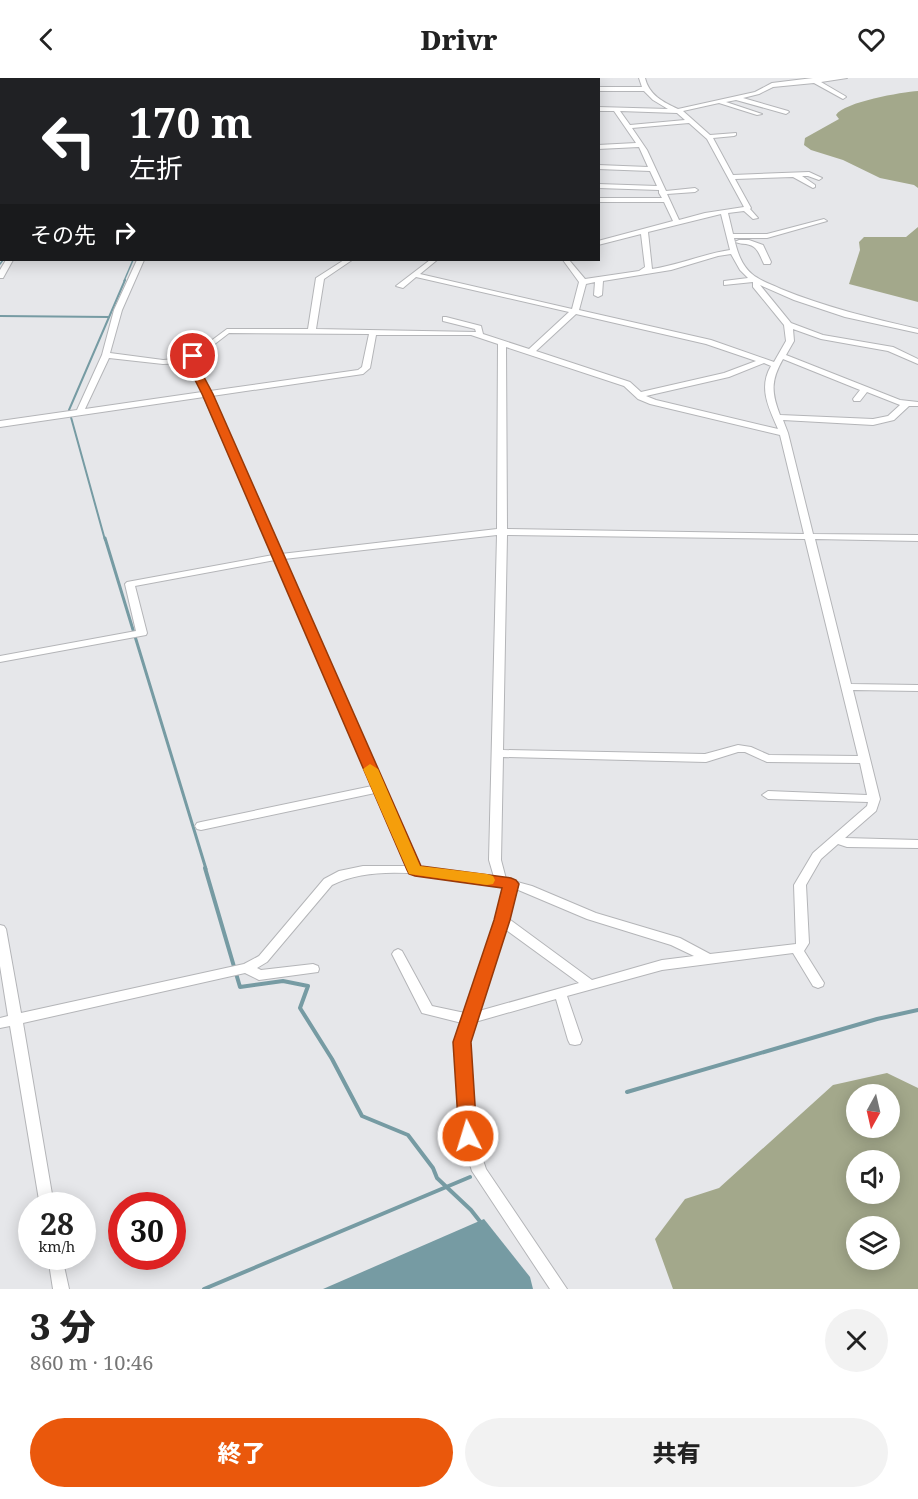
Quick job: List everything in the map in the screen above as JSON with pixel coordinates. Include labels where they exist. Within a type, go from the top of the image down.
[{"type":"street","points":[[642,78],[645,89],[657,100],[678,111],[708,137],[748,207],[746,209]]},
{"type":"street","points":[[600,109],[678,111],[757,93],[772,85],[844,78]]},
{"type":"street","points":[[810,80],[843,97]]},
{"type":"street","points":[[600,89],[645,89]]},
{"type":"street","points":[[736,98],[786,112]]},
{"type":"street","points":[[720,102],[759,114]]},
{"type":"street","points":[[616,110],[641,147],[677,223]]},
{"type":"street","points":[[627,127],[691,121]]},
{"type":"street","points":[[708,137],[734,134]]},
{"type":"street","points":[[600,147],[641,147]]},
{"type":"street","points":[[623,150],[641,147]]},
{"type":"street","points":[[600,167],[652,169]]},
{"type":"street","points":[[794,174],[813,186]]},
{"type":"street","points":[[732,177],[809,174],[819,178]]},
{"type":"street","points":[[600,186],[663,194]]},
{"type":"street","points":[[600,200],[695,190]]},
{"type":"street","points":[[600,243],[705,215],[746,209]]},
{"type":"street","points":[[746,209],[755,218]]},
{"type":"street","points":[[724,213],[731,243],[747,274],[756,281],[803,301],[848,315],[918,331]]},
{"type":"street","points":[[582,282],[641,273],[717,254],[731,243],[824,221]]},
{"type":"street","points":[[641,273],[649,268],[644,232]]},
{"type":"street","points":[[731,243],[744,242],[757,245],[767,262]]},
{"type":"street","points":[[0,276],[8,261]]},
{"type":"street","points":[[77,413],[106,355],[118,310],[140,261]]},
{"type":"street","points":[[312,331],[320,278],[346,261]]},
{"type":"street","points":[[400,286],[433,261]]},
{"type":"street","points":[[531,352],[575,311],[582,282],[567,261]]},
{"type":"street","points":[[415,275],[708,342],[763,360],[779,360],[906,404],[918,404]]},
{"type":"street","points":[[598,295],[599,280]]},
{"type":"street","points":[[727,283],[756,281]]},
{"type":"street","points":[[398,954],[427,1010],[461,1018],[472,1018],[662,965],[802,946],[800,885],[817,856],[870,810],[874,799],[784,433],[770,400],[768,385],[790,338],[788,325],[756,285],[756,281]]},
{"type":"street","points":[[446,319],[478,328],[479,334]]},
{"type":"street","points":[[788,325],[821,337],[890,349],[918,362]]},
{"type":"street","points":[[106,355],[163,362],[190,360],[227,331],[479,334],[627,384],[639,395],[668,406],[784,433]]},
{"type":"street","points":[[0,424],[364,371],[373,332]]},
{"type":"street","points":[[502,342],[502,532],[495,860],[506,883],[502,920],[472,1018],[462,1042],[468,1136],[478,1171],[559,1289]]},
{"type":"street","points":[[190,360],[207,394],[415,870]]},
{"type":"street","points":[[639,395],[726,375],[763,360]]},
{"type":"street","points":[[857,399],[865,389]]},
{"type":"street","points":[[778,417],[873,422],[891,418],[906,404]]},
{"type":"street","points":[[0,659],[142,633],[130,584],[278,557],[502,532],[918,538]]},
{"type":"street","points":[[846,687],[918,688]]},
{"type":"street","points":[[497,753],[706,758],[716,757],[738,748],[747,748],[767,758],[864,760]]},
{"type":"street","points":[[201,826],[379,788]]},
{"type":"street","points":[[768,795],[874,799]]},
{"type":"street","points":[[836,840],[847,843],[918,844]]},
{"type":"street","points":[[0,1023],[247,968],[263,959],[336,875],[363,870],[415,870],[506,883],[536,890],[576,910],[638,928],[696,951],[705,958]]},
{"type":"street","points":[[502,920],[589,984]]},
{"type":"street","points":[[0,929],[45,1192]]},
{"type":"street","points":[[796,948],[818,983]]},
{"type":"street","points":[[247,968],[259,975],[313,969]]},
{"type":"street","points":[[560,993],[575,1040]]},
{"type":"street","points":[[57,1270],[61,1289]]},
{"type":"green space","points":[[918,91],[918,188],[914,185],[880,178],[804,145],[805,138],[839,119],[836,115],[841,110],[861,102]]},
{"type":"green space","points":[[918,227],[918,302],[849,284],[860,250],[859,242],[864,237],[906,237]]},
{"type":"green space","points":[[887,1073],[918,1088],[918,1289],[673,1289],[655,1239],[685,1199],[719,1188],[833,1085]]},
{"type":"water","points":[[484,1219],[530,1277],[533,1289],[323,1289]]},
{"type":"waterway","points":[[124,281],[133,261]]},
{"type":"waterway","points":[[105,540],[69,410],[125,280]]},
{"type":"waterway","points":[[0,316],[109,317]]},
{"type":"waterway","points":[[105,538],[206,869]]},
{"type":"waterway","points":[[205,868],[240,987],[283,981],[308,986],[300,1008],[332,1059],[362,1116],[408,1135],[433,1168],[437,1178],[446,1187]]},
{"type":"waterway","points":[[627,1092],[877,1019],[918,1010]]},
{"type":"waterway","points":[[446,1187],[470,1177]]},
{"type":"waterway","points":[[204,1289],[446,1187]]},
{"type":"waterway","points":[[446,1187],[482,1224]]},
{"type":"slow traffic","points":[[370,769],[415,870],[487,880]]},
{"type":"route","points":[[193,356],[190,360],[207,394],[415,870],[511,884],[472,1018],[465,1030],[462,1042],[468,1136]]}]
